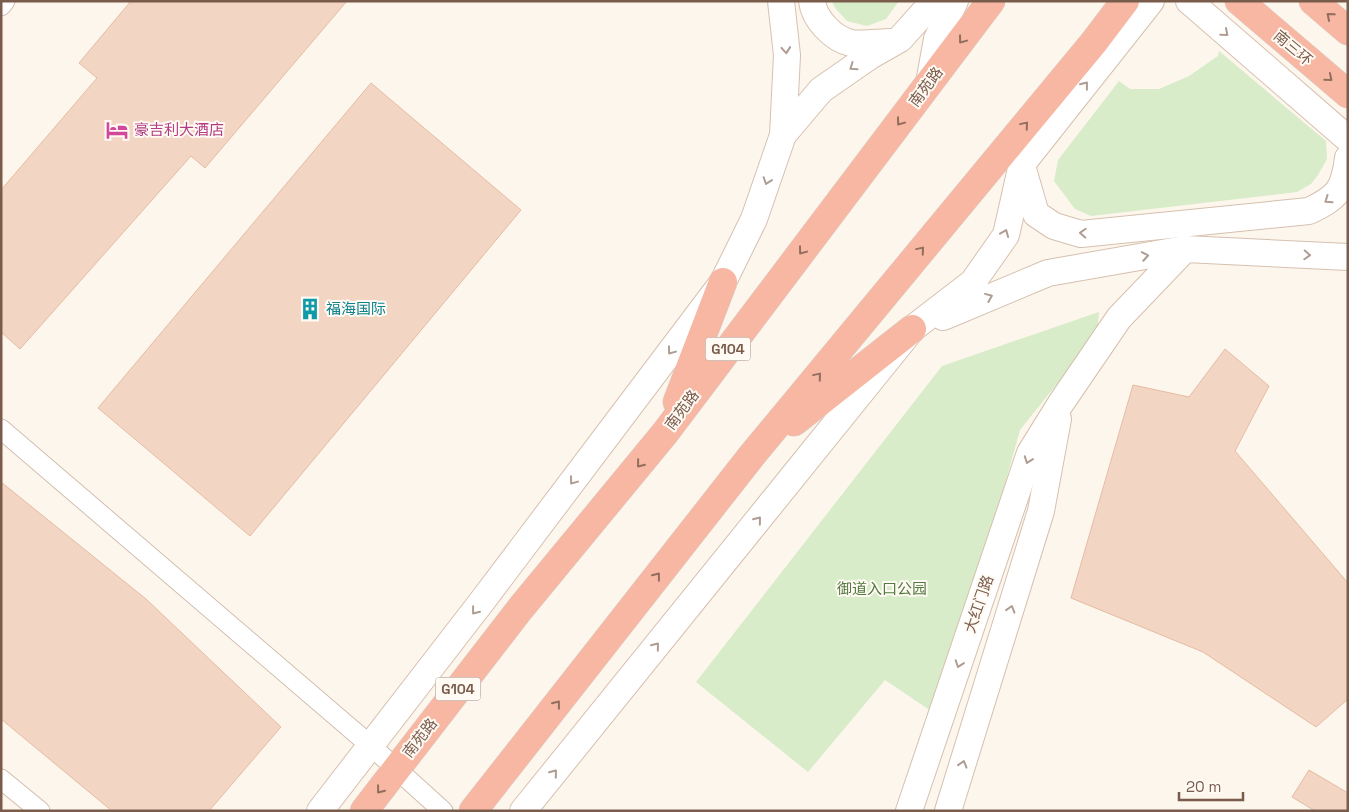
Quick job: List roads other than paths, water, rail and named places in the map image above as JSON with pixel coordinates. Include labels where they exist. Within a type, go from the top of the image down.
[{"type":"highway","name":"南苑路","points":[[364,811],[520,609],[665,433],[991,1]]},
{"type":"highway","name":"南三环","points":[[1239,1],[1348,94]]},
{"type":"highway","points":[[1313,1],[1348,31]]},
{"type":"highway","points":[[473,811],[753,454],[1094,42],[1128,14]]},
{"type":"highway","points":[[665,433],[723,282]]},
{"type":"highway","points":[[753,454],[912,330]]},
{"type":"street","points":[[1,6],[5,1]]},
{"type":"street","points":[[320,811],[483,600],[723,282],[754,219],[783,135],[787,55],[781,1]]},
{"type":"street","points":[[812,1],[813,11],[833,35],[851,43],[894,42]]},
{"type":"street","points":[[783,135],[821,90],[870,56],[900,39],[934,1]]},
{"type":"street","points":[[929,83],[937,39],[955,1]]},
{"type":"street","points":[[523,811],[912,330],[973,282],[1006,235],[1022,164],[1128,14],[1151,1]]},
{"type":"street","points":[[1189,1],[1348,139]]},
{"type":"street","points":[[1022,164],[1036,214],[1054,226],[1081,234],[1309,211],[1329,201],[1338,192],[1346,173],[1348,158]]},
{"type":"street","points":[[912,330],[1048,273],[1185,249],[1348,257]]},
{"type":"street","name":"大红门路","points":[[909,811],[1030,453],[1061,403],[1119,318],[1185,249]]},
{"type":"street","name":"大红门路","points":[[948,811],[1041,511],[1061,403]]},
{"type":"street","points":[[1,429],[371,746],[443,811]]},
{"type":"street","points":[[1,779],[40,811]]},
{"type":"place","name":"豪吉利大酒店","points":[[117,130]]},
{"type":"place","name":"福海国际","points":[[310,309]]},
{"type":"park label","name":"御道入口公园","points":[[882,589]]}]
